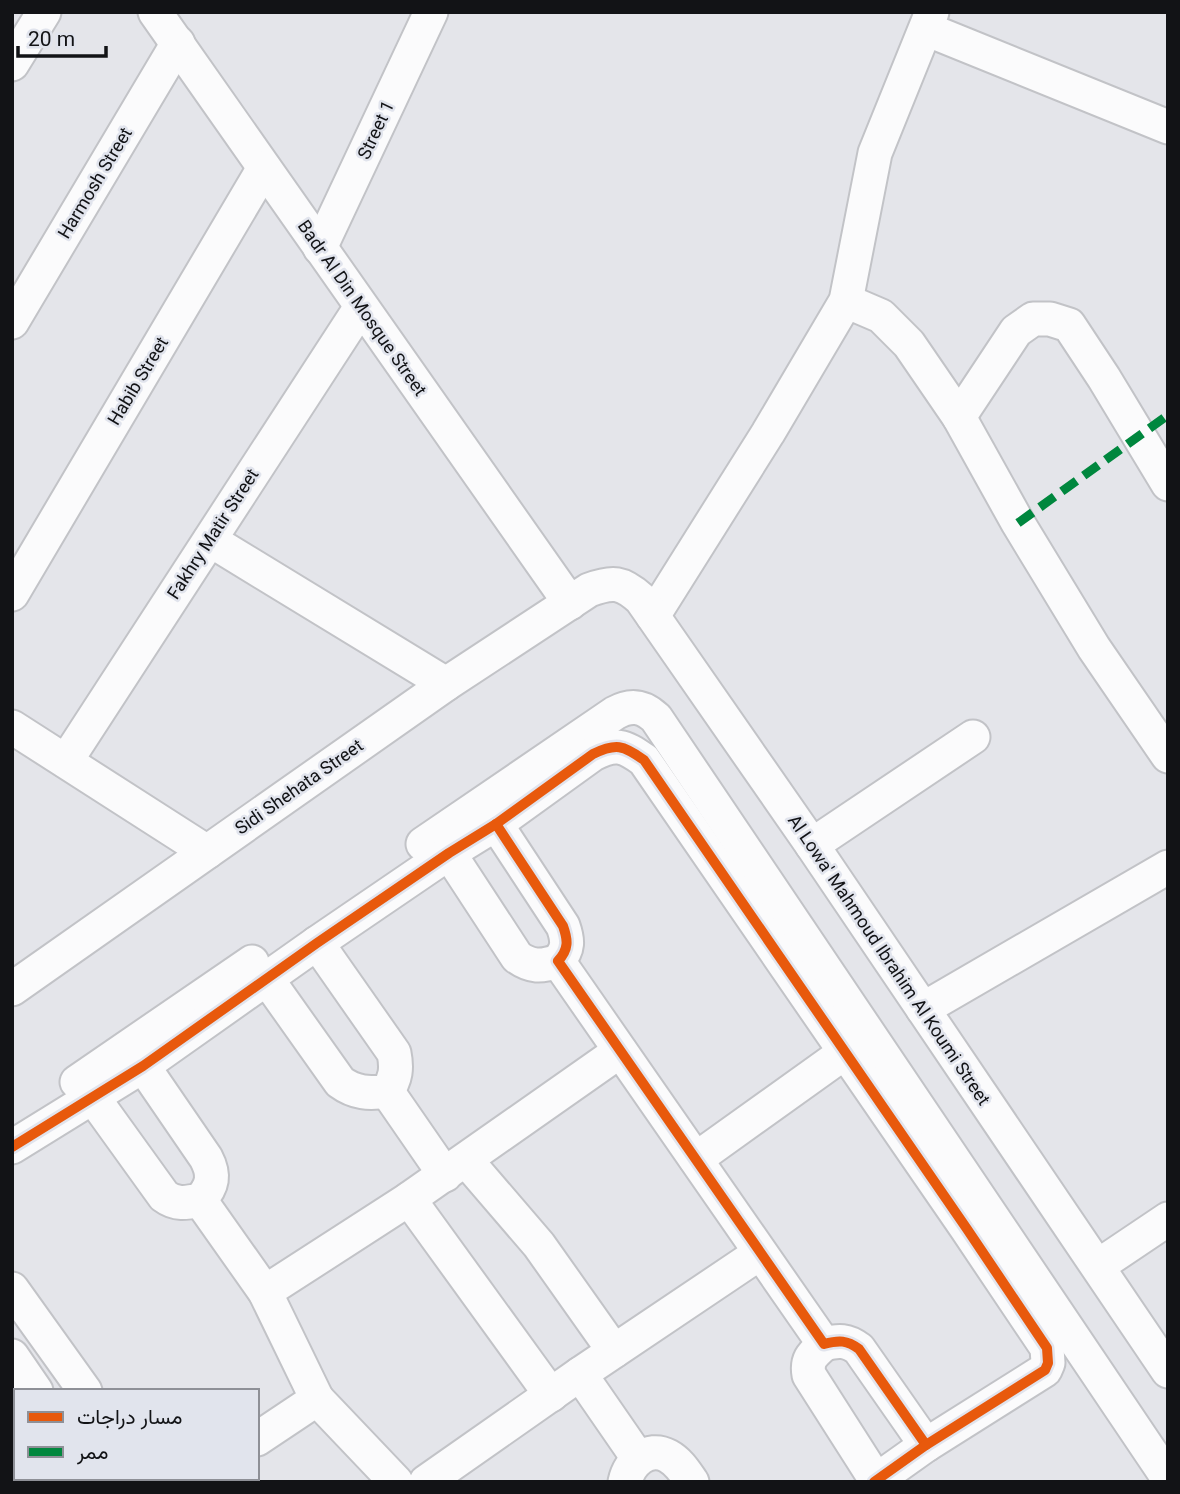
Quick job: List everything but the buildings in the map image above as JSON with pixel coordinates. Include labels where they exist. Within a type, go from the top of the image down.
[{"type":"street","points":[[12,64],[44,12]]},
{"type":"street","name":"Badr Al Din Mosque Street","points":[[155,12],[360,307],[580,597]]},
{"type":"street","name":"Street 1","points":[[320,248],[431,12]]},
{"type":"street","points":[[653,616],[768,433],[846,301],[875,153],[929,20],[1168,127]]},
{"type":"street","name":"Harmosh Street","points":[[12,322],[178,43]]},
{"type":"street","name":"Habib Street","points":[[12,594],[264,168]]},
{"type":"street","points":[[846,301],[881,316],[909,344],[959,417],[1018,523],[1094,648],[1168,756]]},
{"type":"street","name":"Fakhry Matir Street","points":[[66,761],[360,307]]},
{"type":"street","points":[[959,417],[1016,331],[1033,319],[1050,319],[1069,326],[1168,484]]},
{"type":"street","points":[[210,540],[446,684]]},
{"type":"street","name":"Al Lowa' Mahmoud Ibrahim Al Koumi Street","points":[[580,597],[607,583],[627,587],[641,600],[812,845],[1168,1371]]},
{"type":"street","name":"Sidi Shehata Street","points":[[12,989],[446,684],[580,597]]},
{"type":"street","points":[[12,1147],[143,1066],[181,1025],[615,713],[625,707],[647,710],[656,718],[1047,1348],[1048,1363],[1045,1370],[926,1445],[875,1481],[809,1375],[807,1365],[811,1356],[824,1344],[837,1341],[848,1342],[859,1349],[926,1445]]},
{"type":"street","points":[[12,727],[207,852]]},
{"type":"street","points":[[812,845],[974,737]]},
{"type":"street","points":[[12,1126],[181,1025],[267,979],[449,853],[496,824],[593,754],[609,746],[630,750],[644,760],[748,914],[857,1043],[1168,1478]]},
{"type":"street","points":[[449,853],[517,957],[536,967],[558,961],[565,953],[567,943],[563,926],[496,824]]},
{"type":"street","points":[[923,1009],[1168,867]]},
{"type":"street","points":[[267,979],[340,1082],[349,1089],[363,1093],[387,1091],[393,1083],[396,1071],[394,1053],[317,943]]},
{"type":"street","points":[[558,961],[824,1344]]},
{"type":"street","points":[[696,1159],[857,1043]]},
{"type":"street","points":[[265,1292],[409,1199],[620,1051]]},
{"type":"street","points":[[92,1096],[164,1196],[172,1202],[200,1200],[211,1185],[212,1171],[206,1158],[143,1066]]},
{"type":"street","points":[[387,1091],[456,1167],[539,1245],[614,1351]]},
{"type":"street","points":[[409,1199],[551,1395]]},
{"type":"street","points":[[200,1200],[265,1292],[317,1399],[396,1482]]},
{"type":"street","points":[[1098,1266],[1168,1219]]},
{"type":"street","points":[[426,1482],[760,1253]]},
{"type":"street","points":[[12,1289],[84,1389]]},
{"type":"street","points":[[12,1356],[35,1389]]},
{"type":"street","points":[[580,1374],[631,1470],[653,1454],[670,1457],[682,1467],[692,1482]]},
{"type":"street","points":[[259,1438],[317,1399]]},
{"type":"marked path","points":[[1018,523],[1168,415]]},
{"type":"cycle path","points":[[12,1147],[143,1066],[317,943],[496,824],[593,754],[614,747],[625,749],[644,760],[1047,1348],[1048,1363],[1045,1370],[926,1445],[874,1482]]},
{"type":"cycle path","points":[[496,824],[563,926],[566,944],[558,961],[824,1344],[843,1342],[859,1349],[926,1445]]}]
